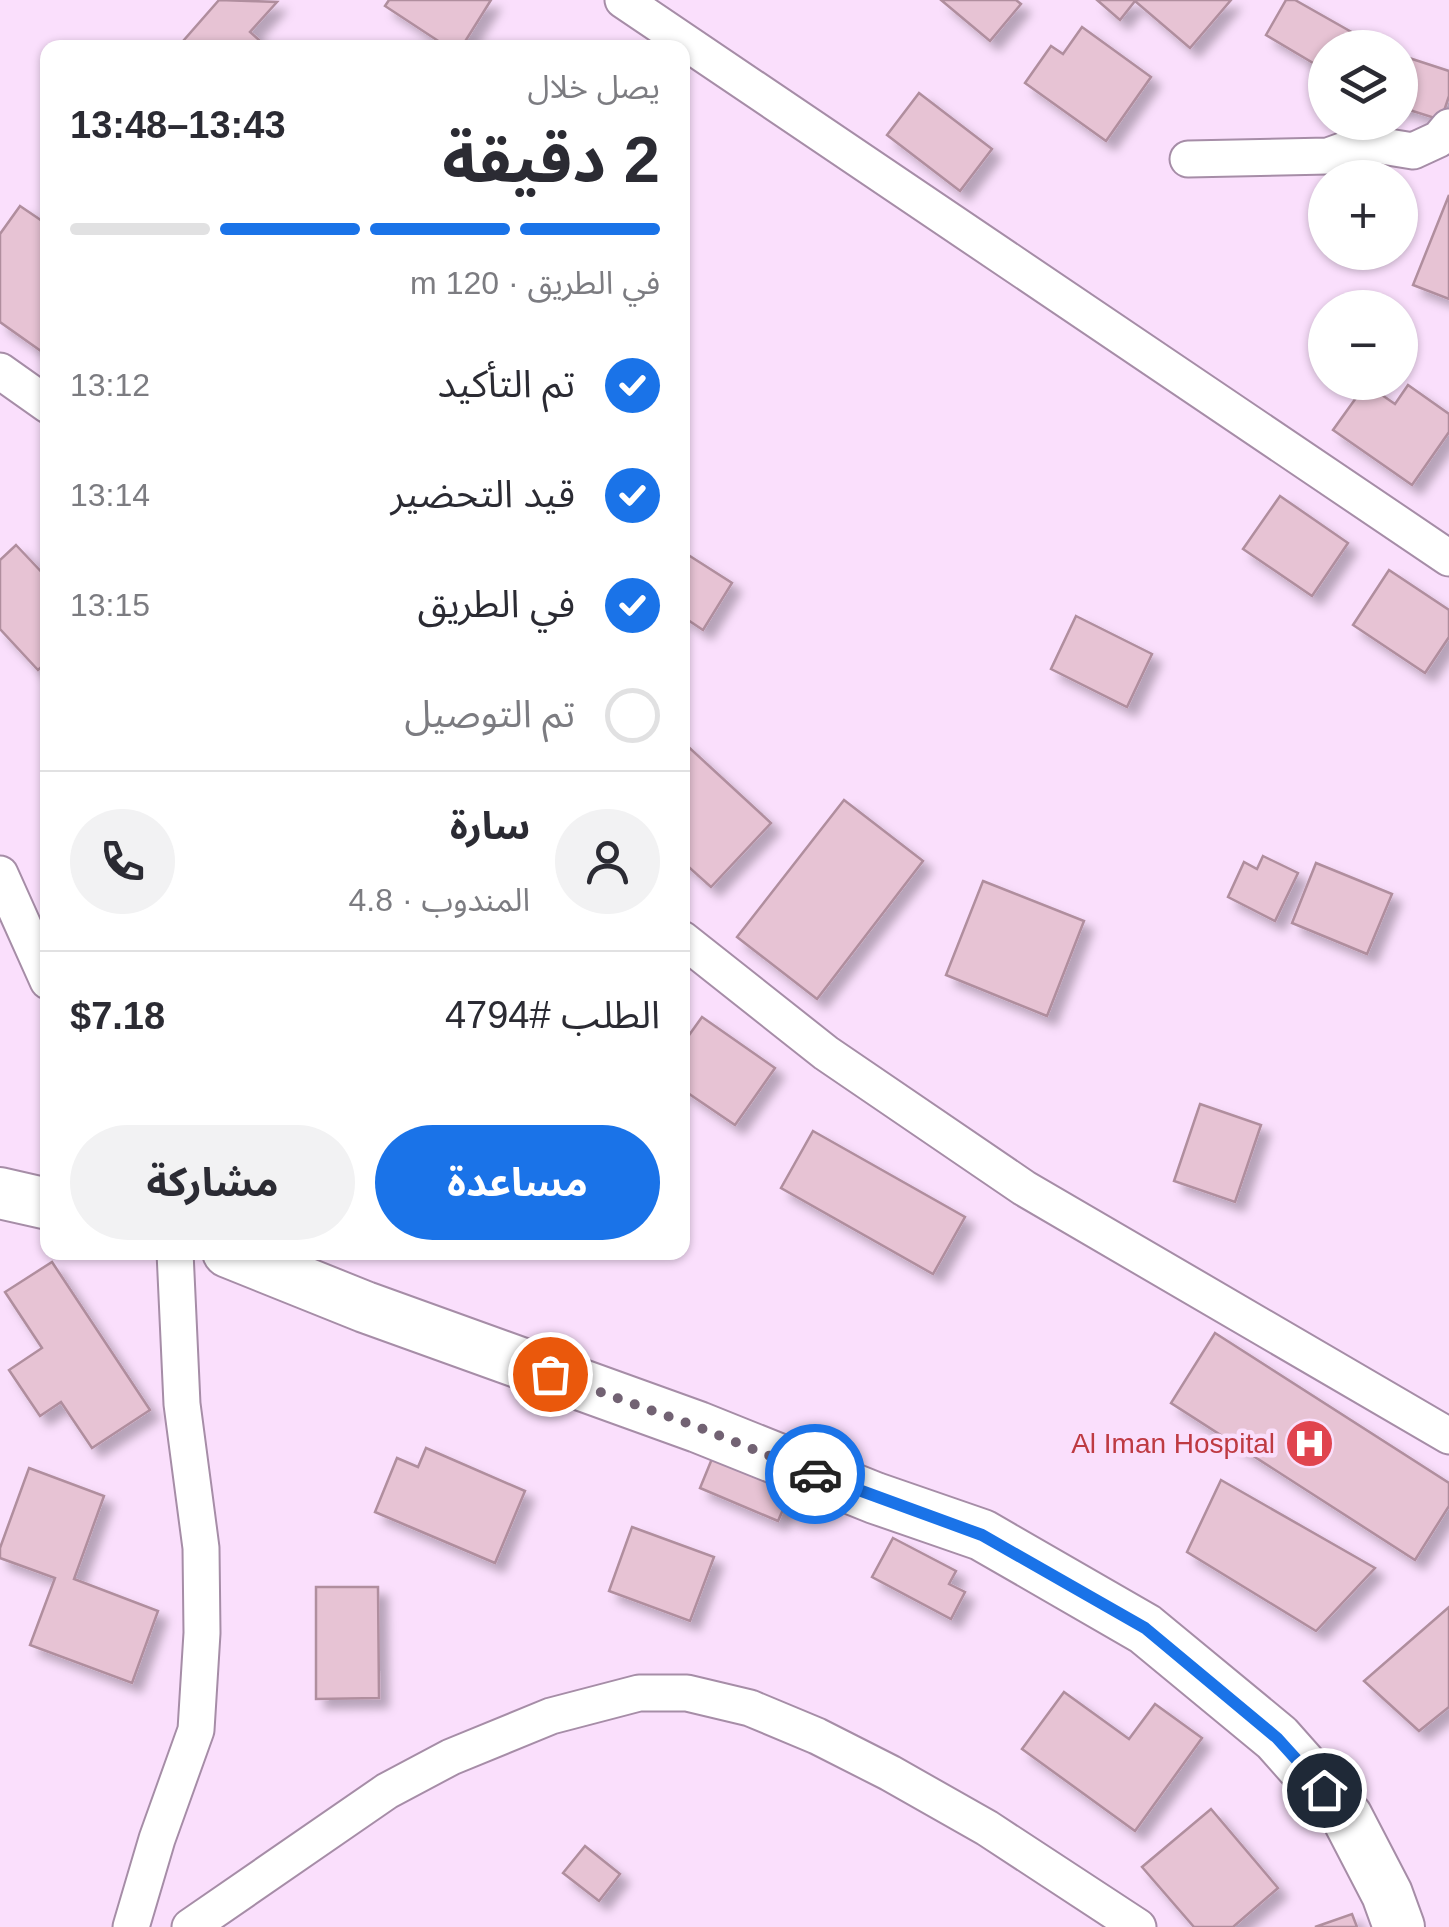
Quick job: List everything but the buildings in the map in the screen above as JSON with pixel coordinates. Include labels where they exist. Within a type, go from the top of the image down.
[{"type":"main road","points":[[0,1192],[40,1202]]},
{"type":"main road","points":[[248,1260],[364,1307],[698,1427],[875,1498],[982,1535],[1145,1628],[1277,1738],[1347,1817],[1387,1894],[1399,1927]]},
{"type":"street","points":[[623,0],[682,40]]},
{"type":"street","points":[[690,45],[1449,558]]},
{"type":"street","points":[[1188,159],[1328,156],[1364,143],[1414,151],[1439,139],[1449,127]]},
{"type":"street","points":[[0,371],[40,399]]},
{"type":"street","points":[[0,874],[40,964]]},
{"type":"street","points":[[690,944],[826,1054],[1024,1188],[1449,1436]]},
{"type":"street","points":[[131,1927],[196,1730],[202,1633],[200,1548],[182,1404],[175,1260]]},
{"type":"street","points":[[190,1927],[386,1791],[451,1756],[551,1716],[639,1693],[687,1694],[750,1708],[817,1736],[987,1828],[1138,1927]]},
{"type":"way so far","points":[[550,1374],[815,1474]]},
{"type":"place","name":"Al Iman Hospital","points":[[1310,1443]]},
{"type":"route","points":[[815,1474],[982,1535],[1145,1628],[1277,1738],[1324,1790]]}]
